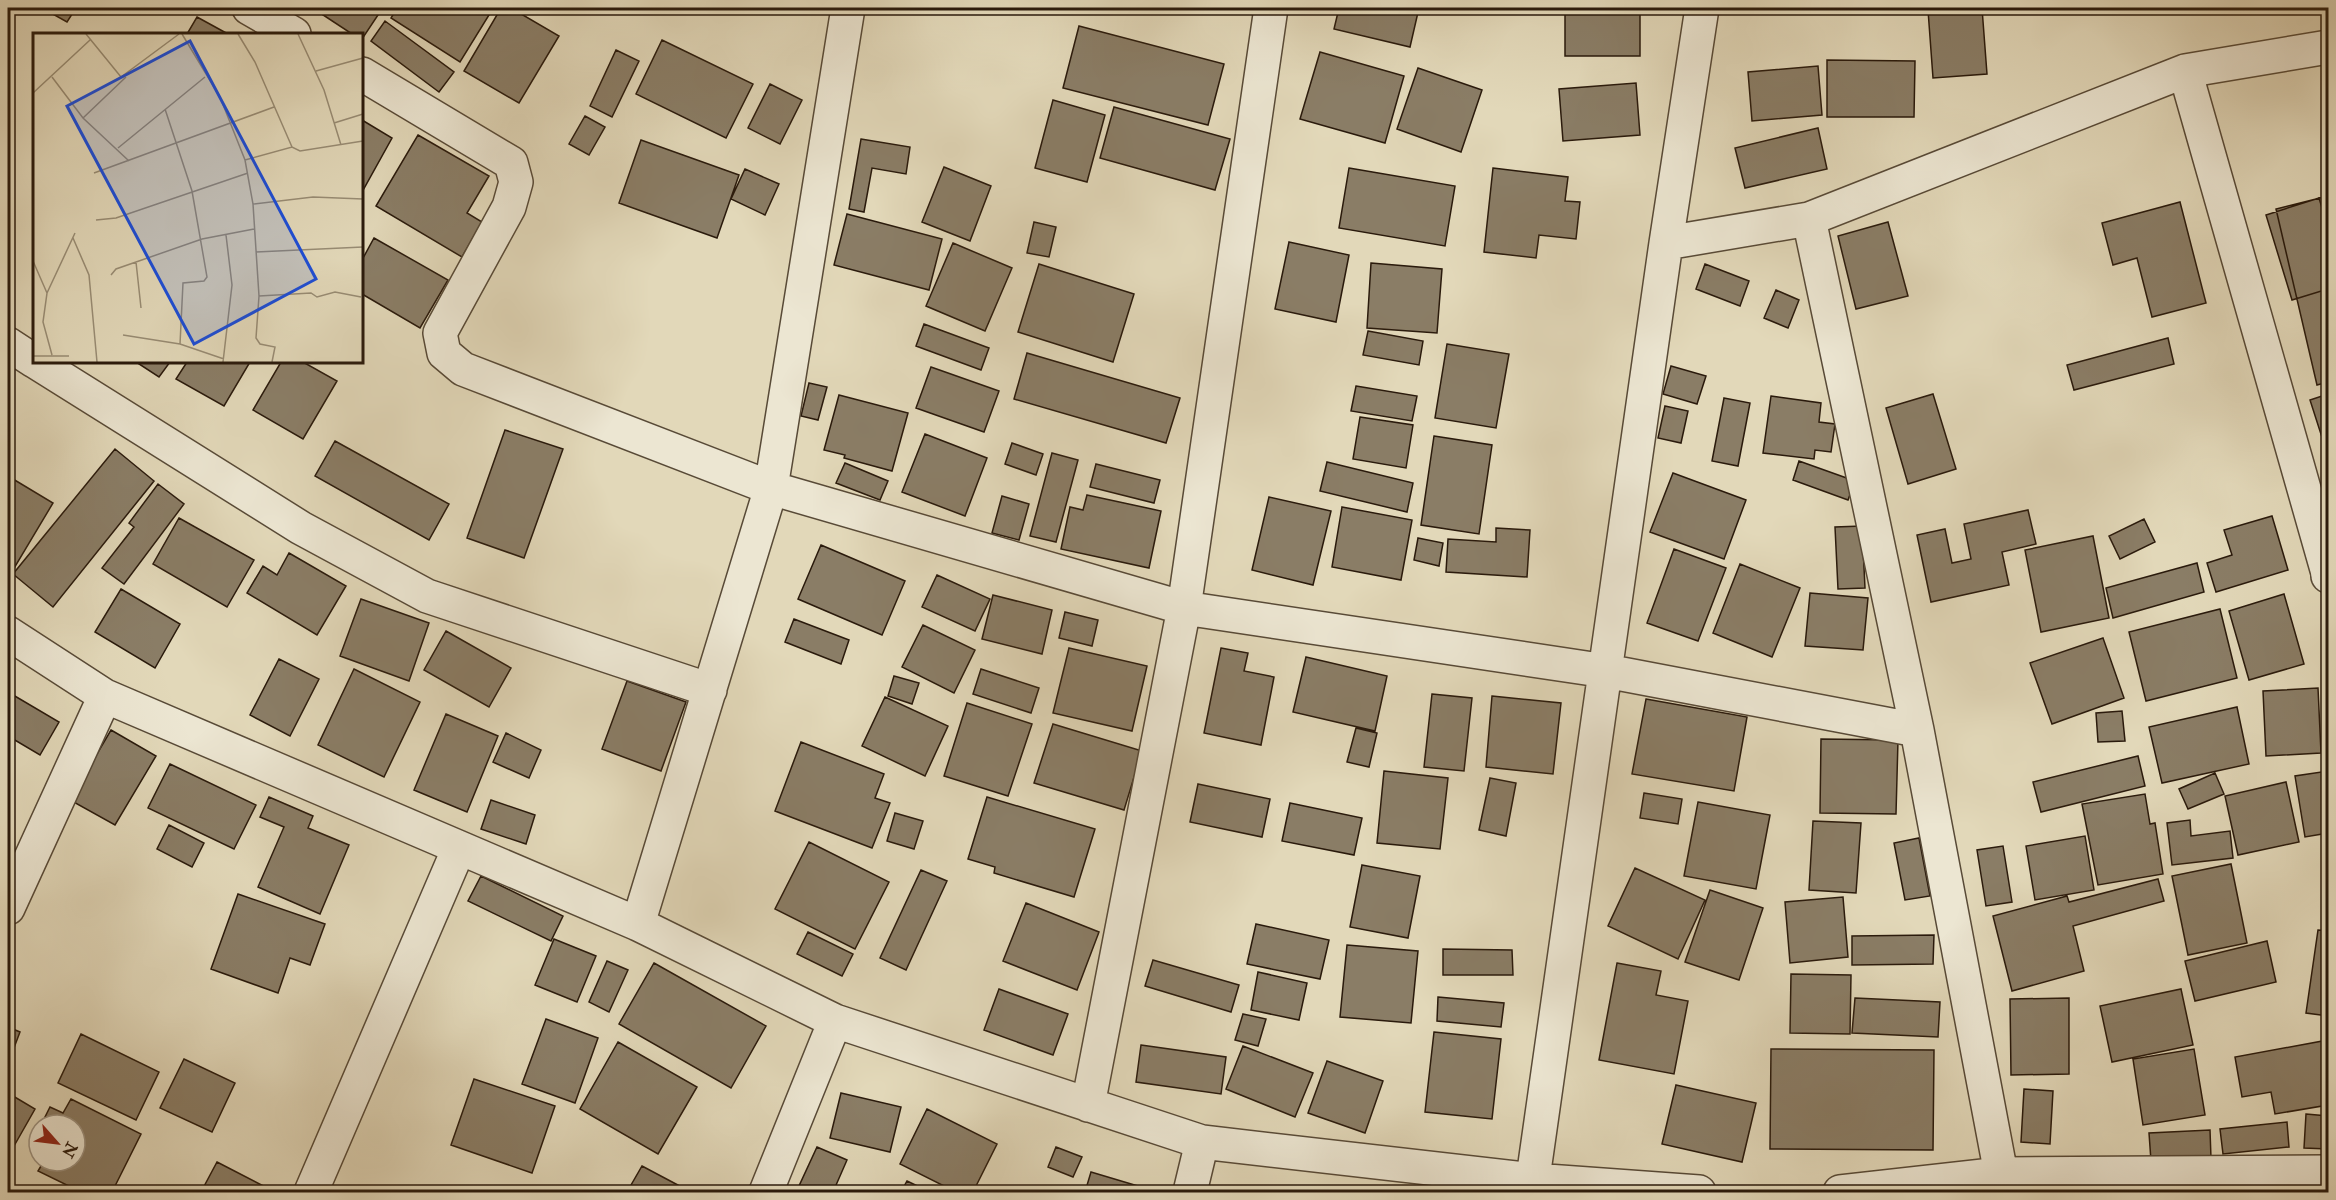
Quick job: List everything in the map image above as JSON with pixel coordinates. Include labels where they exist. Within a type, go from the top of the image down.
[{"type":"street","points":[[249,8],[292,33]]},
{"type":"street","points":[[638,924],[771,488],[848,8]]},
{"type":"street","points":[[1088,1105],[1184,608],[1271,8]]},
{"type":"street","points":[[1532,1186],[1666,243],[1702,8]]},
{"type":"street","points":[[1666,243],[1809,219],[2185,70],[2328,47]]},
{"type":"street","points":[[2185,70],[2328,574]]},
{"type":"street","points":[[363,75],[510,163],[516,182],[509,207],[440,333],[444,353],[463,369],[771,488],[1184,608],[1606,671],[1917,730]]},
{"type":"street","points":[[1809,219],[1917,730],[2001,1174]]},
{"type":"street","points":[[8,344],[33,360]]},
{"type":"street","points":[[38,363],[301,528],[427,596],[710,690]]},
{"type":"street","points":[[8,633],[105,696],[638,924],[835,1021],[1088,1105],[1202,1142],[1532,1186],[1699,1192]]},
{"type":"street","points":[[8,908],[105,696]]},
{"type":"street","points":[[311,1192],[459,848]]},
{"type":"street","points":[[766,1192],[835,1021]]},
{"type":"street","points":[[1190,1192],[1202,1142]]},
{"type":"street","points":[[1839,1192],[2001,1174],[2328,1172]]},
{"type":"building","points":[[42,8],[76,8],[67,22]]},
{"type":"building","points":[[319,8],[366,8],[378,15],[363,38],[363,33],[350,33],[317,11]]},
{"type":"building","points":[[397,8],[477,8],[489,15],[460,62],[391,18]]},
{"type":"building","points":[[501,8],[511,8],[559,36],[519,103],[464,71]]},
{"type":"building","points":[[1339,8],[1419,8],[1410,47],[1334,29]]},
{"type":"building","points":[[1565,8],[1640,8],[1640,56],[1565,56]]},
{"type":"building","points":[[1982,8],[1987,74],[1933,78],[1928,10]]},
{"type":"building","points":[[197,17],[226,33],[188,33]]},
{"type":"building","points":[[385,21],[454,72],[439,92],[371,41]]},
{"type":"building","points":[[1079,26],[1224,64],[1208,125],[1063,88]]},
{"type":"building","points":[[662,40],[753,84],[726,138],[636,94]]},
{"type":"building","points":[[616,50],[639,61],[612,117],[590,106]]},
{"type":"building","points":[[1320,52],[1404,76],[1385,143],[1300,119]]},
{"type":"building","points":[[1827,60],[1915,61],[1914,117],[1827,117]]},
{"type":"building","points":[[1818,66],[1822,115],[1752,121],[1748,72]]},
{"type":"building","points":[[1418,68],[1482,90],[1461,152],[1397,129]]},
{"type":"building","points":[[1636,83],[1640,135],[1563,141],[1559,89]]},
{"type":"building","points":[[770,84],[802,100],[780,144],[748,128]]},
{"type":"building","points":[[1053,100],[1105,115],[1087,182],[1035,168]]},
{"type":"building","points":[[1114,107],[1230,139],[1215,190],[1100,158]]},
{"type":"building","points":[[585,116],[605,127],[589,155],[569,144]]},
{"type":"building","points":[[363,121],[392,138],[363,190]]},
{"type":"building","points":[[1818,128],[1827,169],[1745,188],[1735,148]]},
{"type":"building","points":[[418,135],[489,176],[467,213],[482,222],[462,257],[376,206]]},
{"type":"building","points":[[861,139],[910,147],[906,174],[872,168],[864,212],[849,209]]},
{"type":"building","points":[[641,140],[739,175],[717,238],[619,203]]},
{"type":"building","points":[[944,167],[991,186],[970,241],[922,222]]},
{"type":"building","points":[[1349,168],[1455,186],[1445,246],[1339,228]]},
{"type":"building","points":[[1493,168],[1568,177],[1565,201],[1580,202],[1576,239],[1539,235],[1536,258],[1484,252]]},
{"type":"building","points":[[745,169],[779,184],[765,215],[731,199]]},
{"type":"building","points":[[2328,196],[2328,382],[2317,385],[2276,209]]},
{"type":"building","points":[[2319,198],[2328,228],[2328,289],[2292,300],[2266,215]]},
{"type":"building","points":[[2180,202],[2206,303],[2152,317],[2137,258],[2113,265],[2102,223]]},
{"type":"building","points":[[847,214],[942,239],[929,290],[834,265]]},
{"type":"building","points":[[1034,222],[1056,227],[1049,257],[1027,253]]},
{"type":"building","points":[[1888,222],[1908,296],[1856,309],[1838,236]]},
{"type":"building","points":[[374,238],[448,280],[420,328],[363,295],[363,258]]},
{"type":"building","points":[[1289,242],[1349,255],[1336,322],[1275,309]]},
{"type":"building","points":[[953,243],[1012,268],[985,331],[926,306]]},
{"type":"building","points":[[1371,263],[1442,269],[1437,333],[1367,328]]},
{"type":"building","points":[[1039,264],[1134,294],[1113,362],[1018,332]]},
{"type":"building","points":[[1705,264],[1749,281],[1740,306],[1696,289]]},
{"type":"building","points":[[1776,290],[1799,300],[1788,328],[1764,318]]},
{"type":"building","points":[[924,324],[989,348],[981,370],[916,346]]},
{"type":"building","points":[[1368,331],[1423,341],[1419,365],[1363,355]]},
{"type":"building","points":[[2168,338],[2174,364],[2074,390],[2067,365]]},
{"type":"building","points":[[1447,344],[1509,354],[1496,428],[1435,418]]},
{"type":"building","points":[[1027,353],[1180,398],[1166,443],[1014,399]]},
{"type":"building","points":[[138,363],[169,363],[159,377]]},
{"type":"building","points":[[186,363],[249,363],[224,406],[176,379]]},
{"type":"building","points":[[280,363],[305,363],[337,381],[303,439],[253,410]]},
{"type":"building","points":[[1671,366],[1706,376],[1697,404],[1663,394]]},
{"type":"building","points":[[931,367],[999,391],[984,432],[916,408]]},
{"type":"building","points":[[809,383],[827,387],[818,420],[801,416]]},
{"type":"building","points":[[1356,386],[1417,396],[1412,421],[1351,411]]},
{"type":"building","points":[[1933,394],[1956,469],[1908,484],[1886,408]]},
{"type":"building","points":[[2328,394],[2328,456],[2310,400]]},
{"type":"building","points":[[839,395],[908,413],[892,471],[824,450]]},
{"type":"building","points":[[1771,396],[1821,403],[1819,422],[1835,424],[1831,452],[1815,450],[1814,459],[1763,453]]},
{"type":"building","points":[[1724,398],[1750,403],[1738,466],[1712,461]]},
{"type":"building","points":[[1665,406],[1688,411],[1681,443],[1658,438]]},
{"type":"building","points":[[1360,417],[1413,425],[1406,468],[1353,459]]},
{"type":"building","points":[[505,430],[563,449],[524,558],[467,538]]},
{"type":"building","points":[[925,434],[987,458],[965,516],[902,492]]},
{"type":"building","points":[[1434,436],[1492,445],[1479,534],[1421,525]]},
{"type":"building","points":[[335,441],[449,504],[429,540],[315,476]]},
{"type":"building","points":[[1012,443],[1043,454],[1036,475],[1005,464]]},
{"type":"building","points":[[115,449],[154,481],[53,607],[13,574]]},
{"type":"building","points":[[1052,453],[1078,460],[1056,542],[1030,536]]},
{"type":"building","points":[[1799,461],[1855,481],[1848,500],[1793,480]]},
{"type":"building","points":[[1327,462],[1413,483],[1407,512],[1320,491]]},
{"type":"building","points":[[845,463],[888,481],[880,500],[836,483]]},
{"type":"building","points":[[1096,464],[1160,480],[1154,503],[1090,487]]},
{"type":"building","points":[[1673,473],[1746,500],[1724,559],[1650,532]]},
{"type":"building","points":[[8,476],[53,503],[13,570],[8,567]]},
{"type":"building","points":[[158,484],[184,504],[124,584],[102,568],[134,527],[129,523]]},
{"type":"building","points":[[1087,495],[1161,511],[1149,568],[1061,549],[1070,507],[1083,510]]},
{"type":"building","points":[[1002,496],[1029,504],[1019,540],[992,533]]},
{"type":"building","points":[[1269,497],[1331,511],[1313,585],[1252,570]]},
{"type":"building","points":[[1342,507],[1412,520],[1401,580],[1332,567]]},
{"type":"building","points":[[2028,510],[2036,544],[2002,552],[2009,585],[1931,602],[1917,535],[1945,529],[1952,563],[1971,559],[1964,524]]},
{"type":"building","points":[[2272,516],[2288,570],[2216,592],[2207,563],[2232,555],[2224,530]]},
{"type":"building","points":[[179,518],[254,560],[227,607],[153,564]]},
{"type":"building","points":[[2144,519],[2155,542],[2120,559],[2109,536]]},
{"type":"building","points":[[1862,526],[1865,588],[1838,589],[1835,527]]},
{"type":"building","points":[[1496,528],[1530,530],[1527,577],[1446,572],[1448,539],[1496,542]]},
{"type":"building","points":[[2093,536],[2109,618],[2041,632],[2025,550]]},
{"type":"building","points":[[1418,538],[1443,543],[1439,566],[1414,560]]},
{"type":"building","points":[[821,545],[905,581],[882,635],[798,599]]},
{"type":"building","points":[[1674,549],[1726,568],[1698,641],[1647,623]]},
{"type":"building","points":[[289,553],[346,586],[317,635],[247,593],[263,566],[277,575]]},
{"type":"building","points":[[2197,563],[2204,592],[2113,618],[2106,588]]},
{"type":"building","points":[[1740,564],[1800,588],[1772,657],[1713,633]]},
{"type":"building","points":[[937,575],[990,599],[975,631],[922,607]]},
{"type":"building","points":[[121,589],[180,624],[155,668],[95,632]]},
{"type":"building","points":[[1810,593],[1868,598],[1863,650],[1805,646]]},
{"type":"building","points":[[2284,594],[2304,664],[2249,680],[2229,611]]},
{"type":"building","points":[[993,595],[1052,610],[1042,654],[982,639]]},
{"type":"building","points":[[361,599],[429,623],[409,681],[340,656]]},
{"type":"building","points":[[2220,609],[2237,678],[2146,701],[2129,632]]},
{"type":"building","points":[[1065,612],[1098,620],[1092,646],[1059,638]]},
{"type":"building","points":[[794,619],[849,640],[841,664],[785,642]]},
{"type":"building","points":[[923,625],[975,650],[954,693],[902,667]]},
{"type":"building","points":[[446,631],[511,668],[489,707],[424,670]]},
{"type":"building","points":[[2103,638],[2124,698],[2052,724],[2030,663]]},
{"type":"building","points":[[1069,648],[1147,666],[1132,731],[1053,713]]},
{"type":"building","points":[[1221,648],[1248,653],[1244,671],[1274,677],[1261,745],[1204,733]]},
{"type":"building","points":[[1306,657],[1387,676],[1375,731],[1293,712]]},
{"type":"building","points":[[279,659],[319,679],[290,736],[250,715]]},
{"type":"building","points":[[354,669],[420,702],[384,777],[318,745]]},
{"type":"building","points":[[981,669],[1039,688],[1031,713],[973,694]]},
{"type":"building","points":[[894,676],[919,683],[912,704],[888,696]]},
{"type":"building","points":[[627,681],[686,702],[661,771],[602,749]]},
{"type":"building","points":[[2318,688],[2321,753],[2266,756],[2263,691]]},
{"type":"building","points":[[8,692],[59,722],[40,755],[8,736]]},
{"type":"building","points":[[1432,694],[1472,698],[1464,771],[1424,767]]},
{"type":"building","points":[[1492,696],[1561,703],[1553,774],[1486,767]]},
{"type":"building","points":[[885,697],[948,726],[925,776],[862,746]]},
{"type":"building","points":[[1646,699],[1747,717],[1734,791],[1632,774]]},
{"type":"building","points":[[967,703],[1032,724],[1008,796],[944,776]]},
{"type":"building","points":[[2237,707],[2249,764],[2162,783],[2149,727]]},
{"type":"building","points":[[2122,711],[2125,741],[2098,742],[2096,713]]},
{"type":"building","points":[[446,714],[498,736],[467,812],[414,790]]},
{"type":"building","points":[[1053,724],[1142,751],[1124,810],[1034,783]]},
{"type":"building","points":[[1356,728],[1377,733],[1369,767],[1347,762]]},
{"type":"building","points":[[111,730],[156,756],[115,825],[70,800]]},
{"type":"building","points":[[506,733],[541,750],[529,778],[493,762]]},
{"type":"building","points":[[1821,739],[1898,740],[1896,814],[1820,813]]},
{"type":"building","points":[[801,742],[884,774],[875,798],[890,803],[872,848],[775,811]]},
{"type":"building","points":[[2138,756],[2145,786],[2041,812],[2033,782]]},
{"type":"building","points":[[170,764],[256,805],[234,849],[148,808]]},
{"type":"building","points":[[1384,771],[1448,778],[1440,849],[1377,843]]},
{"type":"building","points":[[2328,771],[2328,833],[2305,837],[2295,776]]},
{"type":"building","points":[[2215,773],[2224,794],[2188,809],[2179,789]]},
{"type":"building","points":[[1490,778],[1516,783],[1506,836],[1479,830]]},
{"type":"building","points":[[2286,782],[2299,842],[2238,855],[2225,796]]},
{"type":"building","points":[[1198,784],[1270,799],[1262,837],[1190,822]]},
{"type":"building","points":[[1644,793],[1682,799],[1678,824],[1640,818]]},
{"type":"building","points":[[2145,794],[2150,824],[2155,823],[2163,874],[2098,885],[2082,804]]},
{"type":"building","points":[[269,797],[313,816],[308,828],[349,845],[320,914],[258,887],[284,827],[260,817]]},
{"type":"building","points":[[987,797],[1095,829],[1074,897],[994,873],[995,867],[968,859]]},
{"type":"building","points":[[491,800],[535,815],[526,844],[481,829]]},
{"type":"building","points":[[1698,802],[1770,815],[1756,889],[1684,876]]},
{"type":"building","points":[[1290,803],[1362,818],[1354,855],[1282,841]]},
{"type":"building","points":[[895,813],[923,821],[914,849],[887,841]]},
{"type":"building","points":[[2190,820],[2191,836],[2230,831],[2233,858],[2172,865],[2167,823]]},
{"type":"building","points":[[1813,821],[1861,823],[1856,893],[1809,890]]},
{"type":"building","points":[[169,825],[204,843],[192,867],[157,849]]},
{"type":"building","points":[[2085,836],[2094,890],[2035,900],[2026,846]]},
{"type":"building","points":[[1919,838],[1930,896],[1905,900],[1894,843]]},
{"type":"building","points":[[809,842],[889,882],[855,949],[775,909]]},
{"type":"building","points":[[2003,846],[2012,902],[1986,906],[1977,850]]},
{"type":"building","points":[[2231,864],[2247,943],[2188,955],[2172,876]]},
{"type":"building","points":[[1362,865],[1420,876],[1408,938],[1350,927]]},
{"type":"building","points":[[1635,868],[1705,900],[1678,959],[1608,926]]},
{"type":"building","points":[[921,870],[947,881],[906,970],[880,958]]},
{"type":"building","points":[[481,876],[563,916],[551,941],[468,901]]},
{"type":"building","points":[[2158,879],[2164,901],[2073,926],[2084,971],[2012,991],[1993,916],[2067,896],[2069,902]]},
{"type":"building","points":[[1710,890],[1763,908],[1739,980],[1685,962]]},
{"type":"building","points":[[238,894],[325,924],[310,965],[290,958],[278,993],[211,969]]},
{"type":"building","points":[[1843,897],[1848,957],[1790,963],[1785,902]]},
{"type":"building","points":[[1026,903],[1099,932],[1077,990],[1003,961]]},
{"type":"building","points":[[1256,924],[1329,940],[1320,979],[1247,964]]},
{"type":"building","points":[[2318,930],[2328,931],[2328,1016],[2306,1013]]},
{"type":"building","points":[[808,932],[853,954],[842,976],[797,954]]},
{"type":"building","points":[[1934,935],[1933,964],[1852,965],[1852,936]]},
{"type":"building","points":[[554,939],[596,956],[577,1002],[535,985]]},
{"type":"building","points":[[2267,941],[2276,982],[2195,1001],[2185,961]]},
{"type":"building","points":[[1347,945],[1418,951],[1411,1023],[1340,1017]]},
{"type":"building","points":[[1443,949],[1512,950],[1513,975],[1443,975]]},
{"type":"building","points":[[1153,960],[1239,985],[1231,1012],[1145,986]]},
{"type":"building","points":[[607,961],[628,970],[609,1012],[589,1002]]},
{"type":"building","points":[[654,963],[766,1026],[731,1088],[619,1024]]},
{"type":"building","points":[[1617,963],[1661,971],[1656,995],[1688,1001],[1674,1074],[1599,1060]]},
{"type":"building","points":[[1258,972],[1307,983],[1299,1020],[1251,1010]]},
{"type":"building","points":[[1791,974],[1851,975],[1850,1034],[1790,1033]]},
{"type":"building","points":[[999,989],[1068,1014],[1053,1055],[984,1030]]},
{"type":"building","points":[[2181,989],[2193,1045],[2112,1062],[2100,1006]]},
{"type":"building","points":[[1438,997],[1504,1003],[1501,1027],[1437,1021]]},
{"type":"building","points":[[1855,998],[1940,1002],[1938,1037],[1852,1033]]},
{"type":"building","points":[[2069,998],[2069,1074],[2011,1075],[2010,999]]},
{"type":"building","points":[[1243,1014],[1266,1019],[1258,1046],[1235,1040]]},
{"type":"building","points":[[546,1019],[598,1038],[575,1103],[522,1084]]},
{"type":"building","points":[[8,1027],[20,1032],[9,1061],[8,1061]]},
{"type":"building","points":[[1434,1032],[1501,1039],[1492,1119],[1425,1112]]},
{"type":"building","points":[[81,1034],[159,1072],[136,1120],[58,1083]]},
{"type":"building","points":[[2328,1040],[2328,1105],[2275,1114],[2271,1092],[2242,1097],[2235,1057]]},
{"type":"building","points":[[618,1042],[697,1087],[658,1154],[580,1109]]},
{"type":"building","points":[[1141,1045],[1226,1057],[1221,1094],[1136,1082]]},
{"type":"building","points":[[1243,1046],[1313,1073],[1295,1117],[1226,1089]]},
{"type":"building","points":[[1771,1049],[1934,1050],[1933,1150],[1770,1149]]},
{"type":"building","points":[[2194,1049],[2205,1115],[2143,1125],[2133,1059]]},
{"type":"building","points":[[184,1059],[235,1083],[212,1132],[160,1108]]},
{"type":"building","points":[[1327,1061],[1383,1081],[1365,1133],[1308,1113]]},
{"type":"building","points":[[474,1079],[555,1106],[532,1173],[451,1145]]},
{"type":"building","points":[[1676,1085],[1756,1103],[1742,1162],[1662,1144]]},
{"type":"building","points":[[2024,1089],[2053,1091],[2050,1144],[2021,1142]]},
{"type":"building","points":[[8,1093],[35,1109],[33,1113],[27,1113],[27,1123],[14,1146],[8,1142]]},
{"type":"building","points":[[841,1093],[901,1107],[890,1152],[830,1138]]},
{"type":"building","points":[[71,1099],[141,1134],[112,1192],[81,1192],[42,1173],[87,1173],[87,1113],[63,1113]]},
{"type":"building","points":[[50,1107],[63,1113],[47,1113]]},
{"type":"building","points":[[927,1109],[997,1144],[973,1192],[956,1192],[900,1164]]},
{"type":"building","points":[[2306,1114],[2328,1116],[2328,1149],[2304,1148]]},
{"type":"building","points":[[2287,1122],[2289,1147],[2223,1154],[2220,1129]]},
{"type":"building","points":[[2210,1130],[2211,1158],[2151,1161],[2149,1133]]},
{"type":"building","points":[[817,1147],[847,1160],[833,1192],[812,1192],[799,1186]]},
{"type":"building","points":[[1056,1147],[1082,1157],[1073,1177],[1048,1167]]},
{"type":"building","points":[[217,1162],[275,1192],[201,1192]]},
{"type":"building","points":[[642,1166],[691,1192],[627,1192]]},
{"type":"building","points":[[1091,1172],[1158,1192],[1085,1192]]},
{"type":"building","points":[[907,1181],[930,1192],[901,1192]]}]
